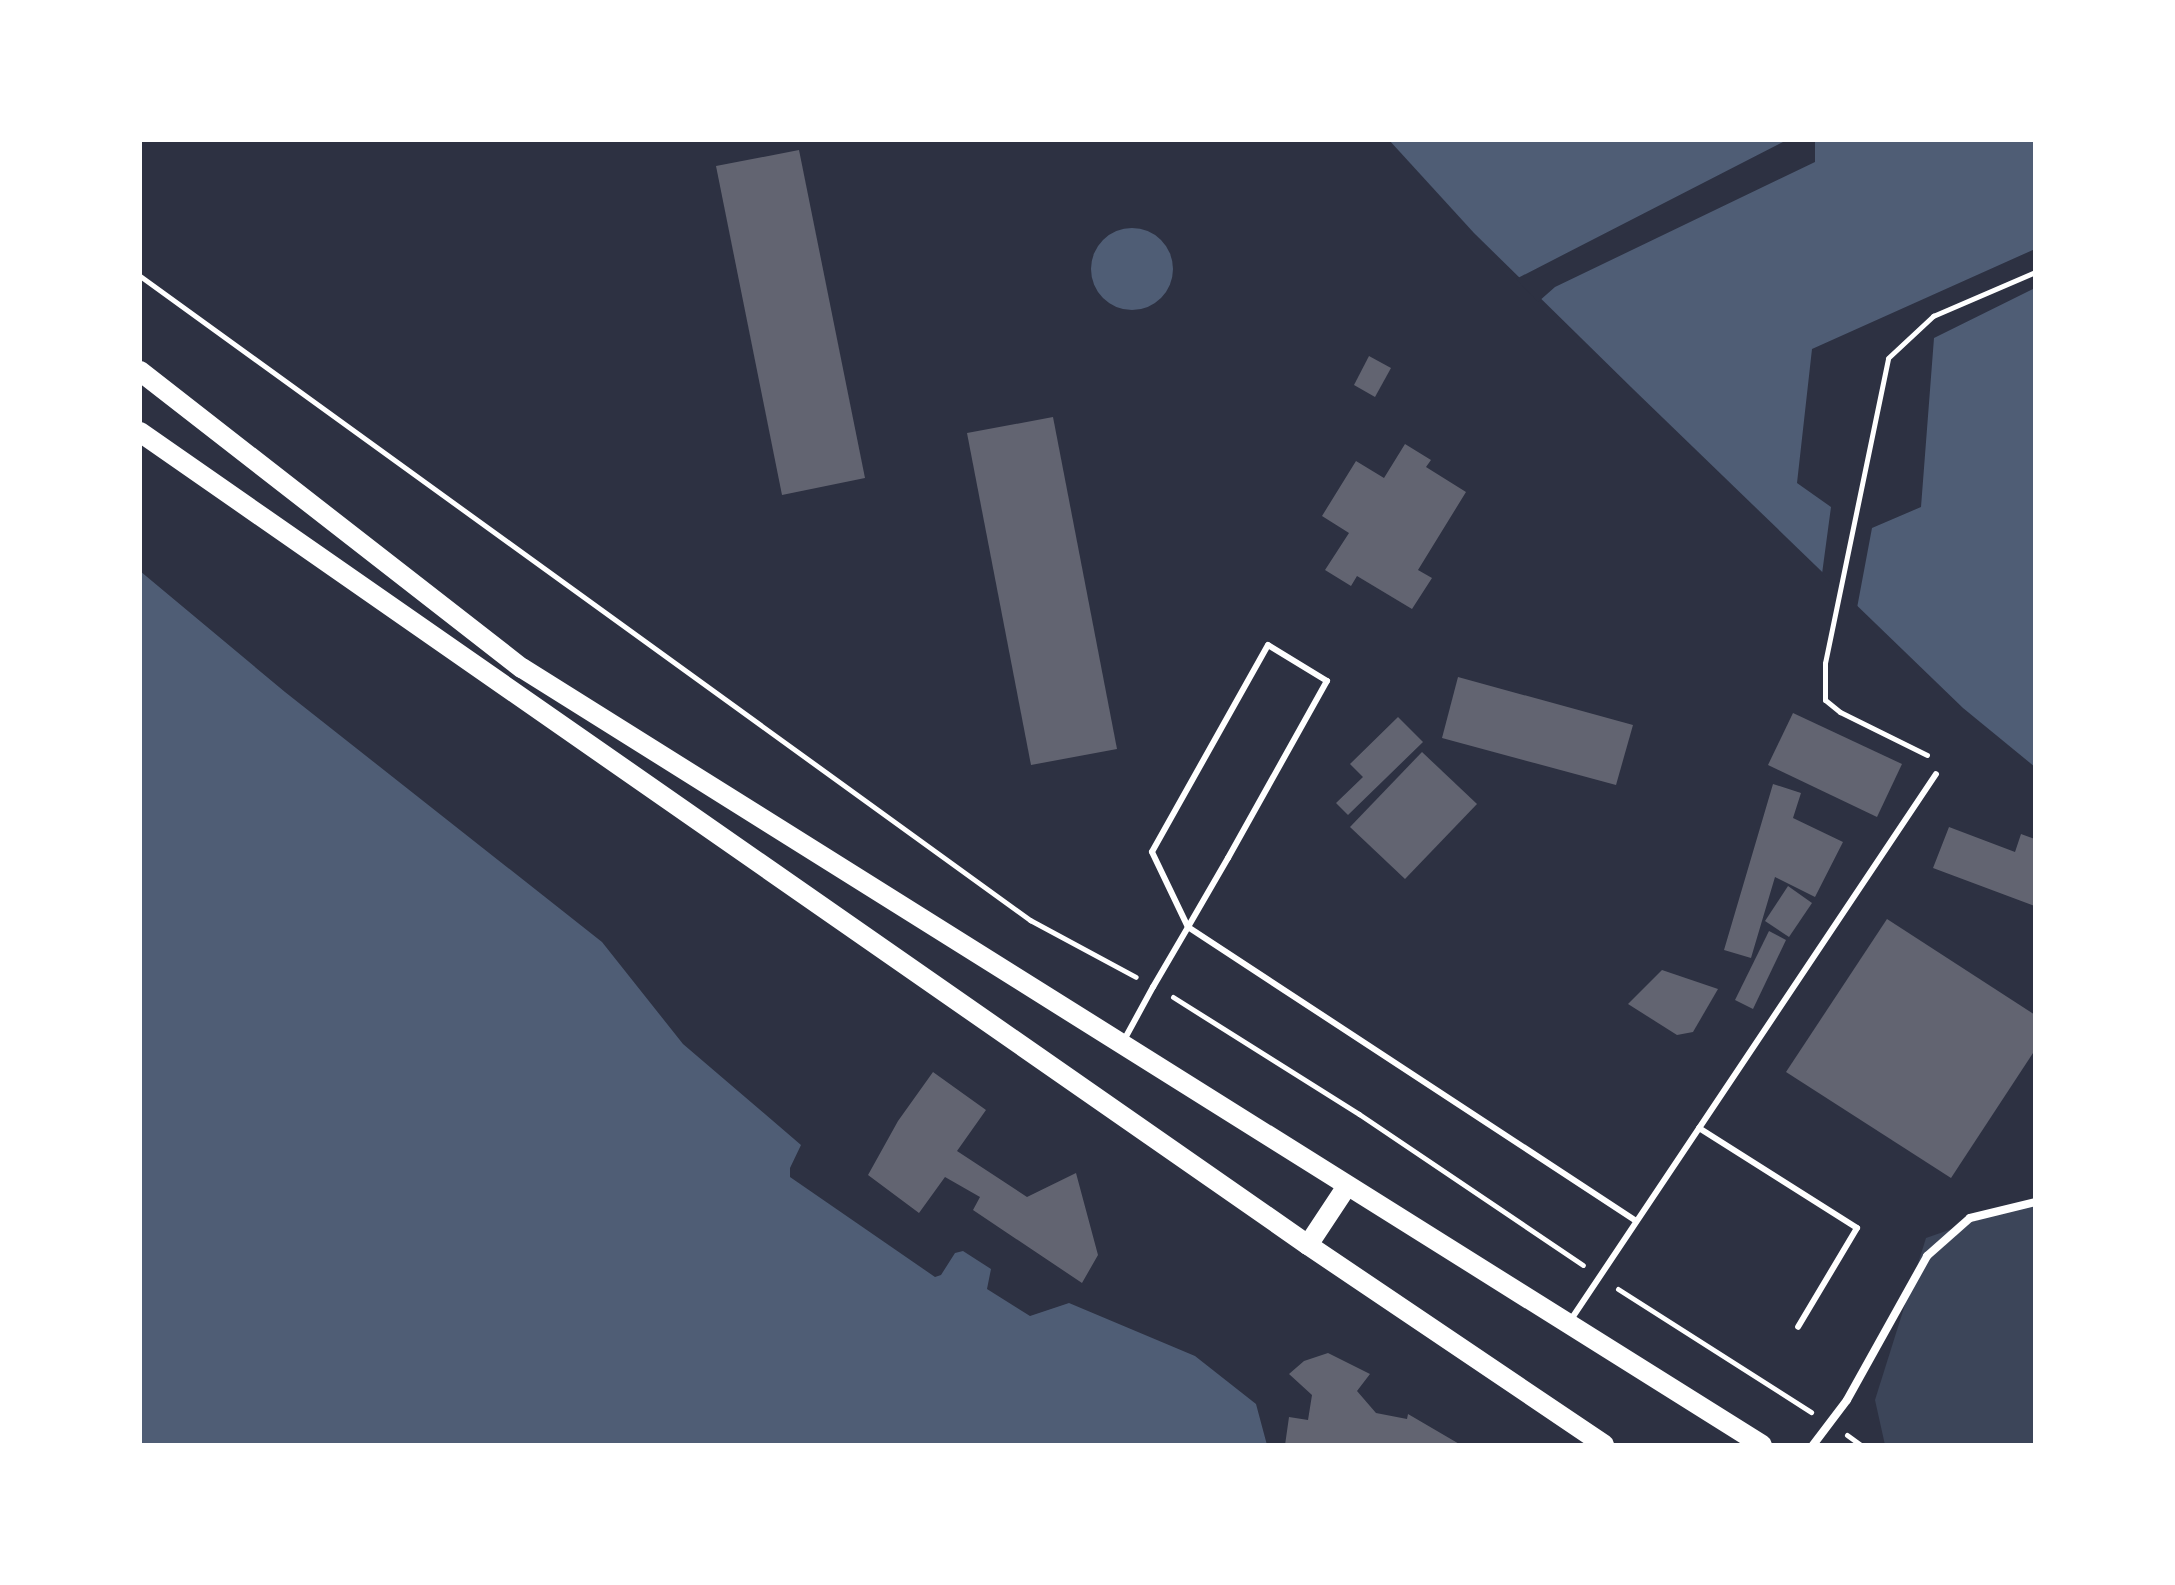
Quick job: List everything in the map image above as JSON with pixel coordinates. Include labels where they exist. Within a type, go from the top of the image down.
[{"type":"main road","points":[[140,371],[522,668],[1762,1445]]},
{"type":"main road","points":[[140,432],[1308,1245],[1604,1445]]},
{"type":"main road","points":[[1308,1245],[1347,1186]]},
{"type":"street","points":[[1813,1445],[1847,1400],[1927,1256],[1970,1218],[2035,1202]]},
{"type":"lane","points":[[1121,1044],[1188,927],[1327,681],[1268,645],[1152,852],[1188,927],[1636,1221]]},
{"type":"lane","points":[[1568,1323],[1936,774]]},
{"type":"lane","points":[[1699,1128],[1857,1228],[1798,1327]]},
{"type":"path","points":[[1936,774],[1925,752],[1840,712],[1825,700],[1825,663],[1888,358],[1933,316],[2035,272]]},
{"type":"path","points":[[140,276],[1030,920],[1153,987],[1359,1114],[1600,1277],[1861,1445]]},
{"type":"shaded area","points":[[1389,140],[2035,140],[2035,767],[1963,708],[1633,389],[1474,233]]},
{"type":"shaded area","points":[[1132,228],[1148,231],[1161,240],[1170,253],[1173,269],[1170,285],[1161,298],[1148,307],[1132,310],[1116,307],[1103,298],[1094,285],[1091,269],[1094,253],[1103,240],[1116,231]]},
{"type":"shaded area","points":[[140,571],[285,692],[602,942],[683,1044],[801,1145],[790,1168],[790,1177],[935,1277],[941,1275],[955,1253],[963,1251],[991,1269],[987,1289],[1030,1316],[1069,1303],[1195,1356],[1256,1404],[1267,1445],[140,1445]]},
{"type":"shaded area","points":[[2035,1200],[2035,1445],[1885,1445],[1875,1400],[1926,1238]]},
{"type":"pier","points":[[1787,140],[1815,140],[1815,162],[1555,287],[1538,302],[1516,279]]},
{"type":"pier","points":[[2035,249],[2035,288],[1934,338],[1921,507],[1872,528],[1857,608],[1822,574],[1831,507],[1797,483],[1812,349]]},
{"type":"building","points":[[799,150],[865,478],[782,495],[716,166]]},
{"type":"building","points":[[1369,356],[1391,368],[1375,397],[1354,385]]},
{"type":"building","points":[[1053,417],[1117,749],[1031,765],[967,433]]},
{"type":"building","points":[[1405,444],[1431,460],[1426,467],[1466,492],[1418,570],[1432,578],[1412,609],[1357,576],[1351,586],[1325,570],[1349,533],[1322,516],[1356,461],[1384,478]]},
{"type":"building","points":[[1458,677],[1633,725],[1616,785],[1442,738]]},
{"type":"building","points":[[1793,713],[1902,764],[1877,817],[1768,765]]},
{"type":"building","points":[[1398,717],[1423,742],[1348,815],[1336,803],[1363,777],[1350,764]]},
{"type":"building","points":[[1422,752],[1477,804],[1405,879],[1350,827]]},
{"type":"building","points":[[1773,784],[1801,793],[1793,818],[1843,842],[1815,897],[1775,877],[1751,958],[1724,950]]},
{"type":"building","points":[[1949,827],[2015,852],[2021,834],[2035,839],[2035,906],[1933,868]]},
{"type":"building","points":[[1788,886],[1812,903],[1789,937],[1765,921]]},
{"type":"building","points":[[1887,919],[2035,1015],[2035,1050],[1951,1178],[1786,1072]]},
{"type":"building","points":[[1769,931],[1786,940],[1753,1009],[1735,1000]]},
{"type":"building","points":[[1662,970],[1718,989],[1693,1032],[1677,1035],[1628,1004]]},
{"type":"building","points":[[933,1072],[986,1110],[957,1151],[1027,1197],[1076,1173],[1098,1255],[1082,1283],[973,1210],[980,1197],[945,1177],[919,1213],[868,1175],[898,1121]]},
{"type":"building","points":[[1328,1353],[1370,1374],[1357,1391],[1376,1413],[1407,1419],[1408,1414],[1461,1445],[1285,1445],[1289,1417],[1308,1420],[1312,1395],[1289,1374],[1304,1361]]}]
